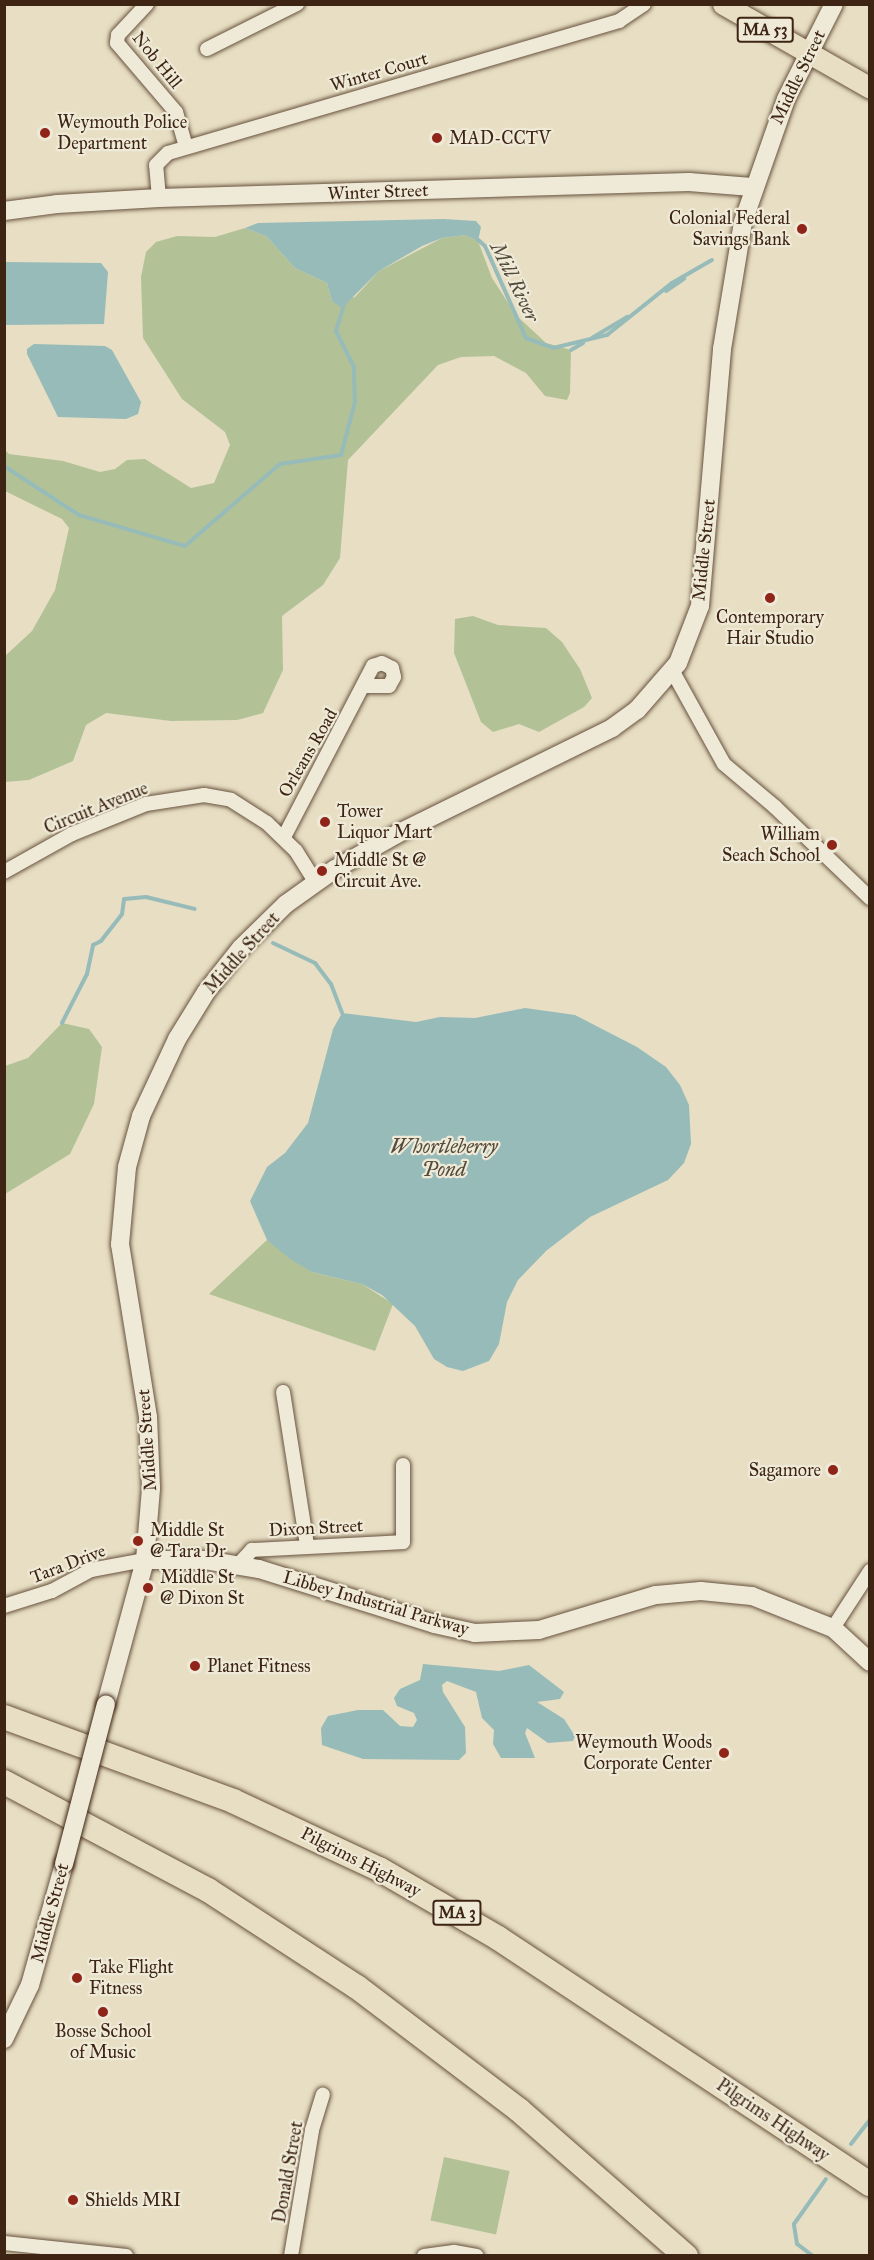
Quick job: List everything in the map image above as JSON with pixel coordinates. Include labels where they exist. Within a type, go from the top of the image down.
[{"type":"highway","name":"Pilgrims Highway","points":[[4,1717],[222,1796],[388,1874],[498,1938],[870,2184]]},
{"type":"highway","points":[[4,1782],[50,1804],[208,1890],[376,2001],[519,2110],[686,2256]]},
{"type":"highway","points":[[4,1787],[50,1804]]},
{"type":"main road","name":"MA 53","points":[[723,4],[807,56],[870,88]]},
{"type":"main road","name":"Middle Street","points":[[4,2040],[30,1985],[145,1560],[152,1488],[150,1437],[120,1244],[123,1194],[133,1141],[156,1081],[206,992],[259,928],[315,882],[397,834],[612,728],[637,710],[673,672],[700,606],[722,349],[752,187],[786,99],[834,4]]},
{"type":"main road","name":"Winter Street","points":[[4,211],[57,204],[159,198],[690,182],[752,187]]},
{"type":"main road","name":"Libbey Industrial Parkway","points":[[145,1560],[173,1558],[238,1564],[475,1633],[538,1630],[656,1595],[701,1591],[752,1596],[833,1628],[870,1662]]},
{"type":"street","name":"Nob Hill","points":[[147,4],[118,35],[117,43],[176,112],[186,146]]},
{"type":"street","points":[[207,49],[297,4]]},
{"type":"street","name":"Winter Court","points":[[159,198],[156,174],[160,158],[186,146],[619,21],[644,4]]},
{"type":"street","points":[[673,672],[724,764],[775,807],[870,898]]},
{"type":"street","name":"Orleans Road","points":[[284,837],[364,686]]},
{"type":"street","name":"Circuit Avenue","points":[[4,872],[72,834],[146,804],[188,796],[231,800],[284,837],[315,882]]},
{"type":"street","points":[[283,1392],[307,1546]]},
{"type":"street","name":"Dixon Street","points":[[238,1564],[252,1550],[403,1542],[403,1465]]},
{"type":"street","name":"Tara Drive","points":[[4,1606],[52,1592],[92,1570],[145,1560]]},
{"type":"street","points":[[833,1628],[870,1571]]},
{"type":"street","name":"Donald Street","points":[[291,2256],[312,2130],[323,2095]]},
{"type":"street","points":[[4,2243],[126,2256]]},
{"type":"street","points":[[424,2256],[454,2252],[477,2256]]},
{"type":"green space","points":[[245,228],[266,236],[295,268],[327,283],[332,301],[355,297],[379,271],[442,238],[465,235],[478,241],[492,278],[516,315],[546,343],[571,350],[570,393],[567,400],[545,396],[526,373],[494,356],[461,357],[438,365],[348,460],[340,558],[323,585],[282,616],[283,670],[263,713],[237,720],[171,721],[106,713],[86,725],[73,761],[29,780],[4,782],[5,656],[32,631],[55,590],[69,528],[62,519],[5,491],[4,449],[9,454],[63,461],[100,472],[115,469],[127,460],[145,459],[191,488],[214,483],[230,445],[225,432],[182,399],[143,338],[141,277],[146,252],[156,242],[177,236],[215,237]]},
{"type":"green space","points":[[473,616],[498,625],[546,628],[562,642],[580,669],[592,698],[584,707],[539,732],[519,724],[493,732],[481,722],[454,653],[455,619]]},
{"type":"green space","points":[[62,1023],[89,1029],[102,1047],[94,1104],[70,1154],[5,1194],[5,1066],[28,1058]]},
{"type":"green space","points":[[267,1240],[312,1272],[362,1284],[393,1304],[375,1351],[209,1294]]},
{"type":"green space","points":[[444,2157],[510,2171],[496,2235],[430,2221]]},
{"type":"water","points":[[444,219],[476,221],[481,227],[478,241],[465,235],[442,238],[422,246],[379,271],[342,308],[332,301],[327,283],[295,268],[266,236],[245,228],[258,223]]},
{"type":"water","points":[[4,262],[101,263],[108,272],[104,324],[5,325]]},
{"type":"water","points":[[34,344],[105,346],[112,350],[141,402],[138,414],[126,419],[58,417],[27,354],[27,349]]},
{"type":"water","name":"Whortleberry Pond","points":[[525,1008],[575,1015],[637,1047],[666,1067],[680,1085],[689,1105],[691,1144],[684,1163],[668,1180],[590,1217],[546,1251],[518,1280],[507,1302],[499,1344],[489,1361],[463,1371],[447,1367],[434,1359],[415,1326],[382,1295],[362,1284],[312,1272],[290,1259],[267,1240],[250,1201],[267,1167],[285,1153],[308,1123],[333,1029],[342,1013],[416,1022],[440,1017],[475,1018]]},
{"type":"water","points":[[423,1664],[499,1671],[529,1665],[564,1692],[560,1699],[537,1702],[564,1719],[575,1736],[573,1741],[548,1743],[527,1728],[525,1733],[535,1758],[501,1758],[493,1744],[494,1730],[482,1718],[476,1692],[447,1681],[442,1685],[443,1692],[465,1727],[466,1753],[459,1760],[363,1759],[322,1745],[321,1728],[328,1716],[358,1710],[383,1710],[400,1726],[413,1727],[417,1720],[414,1713],[397,1706],[394,1698],[400,1689],[420,1680]]},
{"type":"waterway","name":"Mill River","points":[[475,237],[485,246],[526,338],[553,348],[607,335],[672,283],[712,260]]},
{"type":"waterway","name":"Mill River","points":[[666,291],[684,279]]},
{"type":"waterway","name":"Mill River","points":[[4,466],[79,515],[185,546],[280,464],[341,455],[355,402],[354,367],[336,331],[344,304]]},
{"type":"waterway","points":[[592,338],[627,317]]},
{"type":"waterway","points":[[571,350],[583,343]]},
{"type":"waterway","points":[[62,1023],[87,974],[93,945],[101,941],[122,914],[124,899],[146,897],[195,909]]},
{"type":"waterway","points":[[273,943],[315,963],[331,984],[342,1013]]},
{"type":"waterway","points":[[851,2144],[870,2120]]},
{"type":"waterway","points":[[813,2256],[797,2244],[794,2224],[826,2179]]},
{"type":"place","name":"Weymouth Police Department","points":[[45,133]]},
{"type":"place","name":"MAD-CCTV","points":[[437,138]]},
{"type":"place","name":"Colonial Federal Savings Bank","points":[[802,229]]},
{"type":"place","name":"Contemporary Hair Studio","points":[[770,598]]},
{"type":"place","name":"Tower Liquor Mart","points":[[325,822]]},
{"type":"place","name":"William Seach School","points":[[832,845]]},
{"type":"place","name":"Middle St @ Circuit Ave.","points":[[322,871]]},
{"type":"place","name":"Sagamore","points":[[833,1470]]},
{"type":"place","name":"Middle St @ Tara Dr","points":[[138,1541]]},
{"type":"place","name":"Middle St @ Dixon St","points":[[148,1588]]},
{"type":"place","name":"Planet Fitness","points":[[195,1666]]},
{"type":"place","name":"Weymouth Woods Corporate Center","points":[[724,1753]]},
{"type":"place","name":"Take Flight Fitness","points":[[77,1978]]},
{"type":"place","name":"Bosse School of Music","points":[[103,2012]]},
{"type":"place","name":"Shields MRI","points":[[73,2200]]}]
